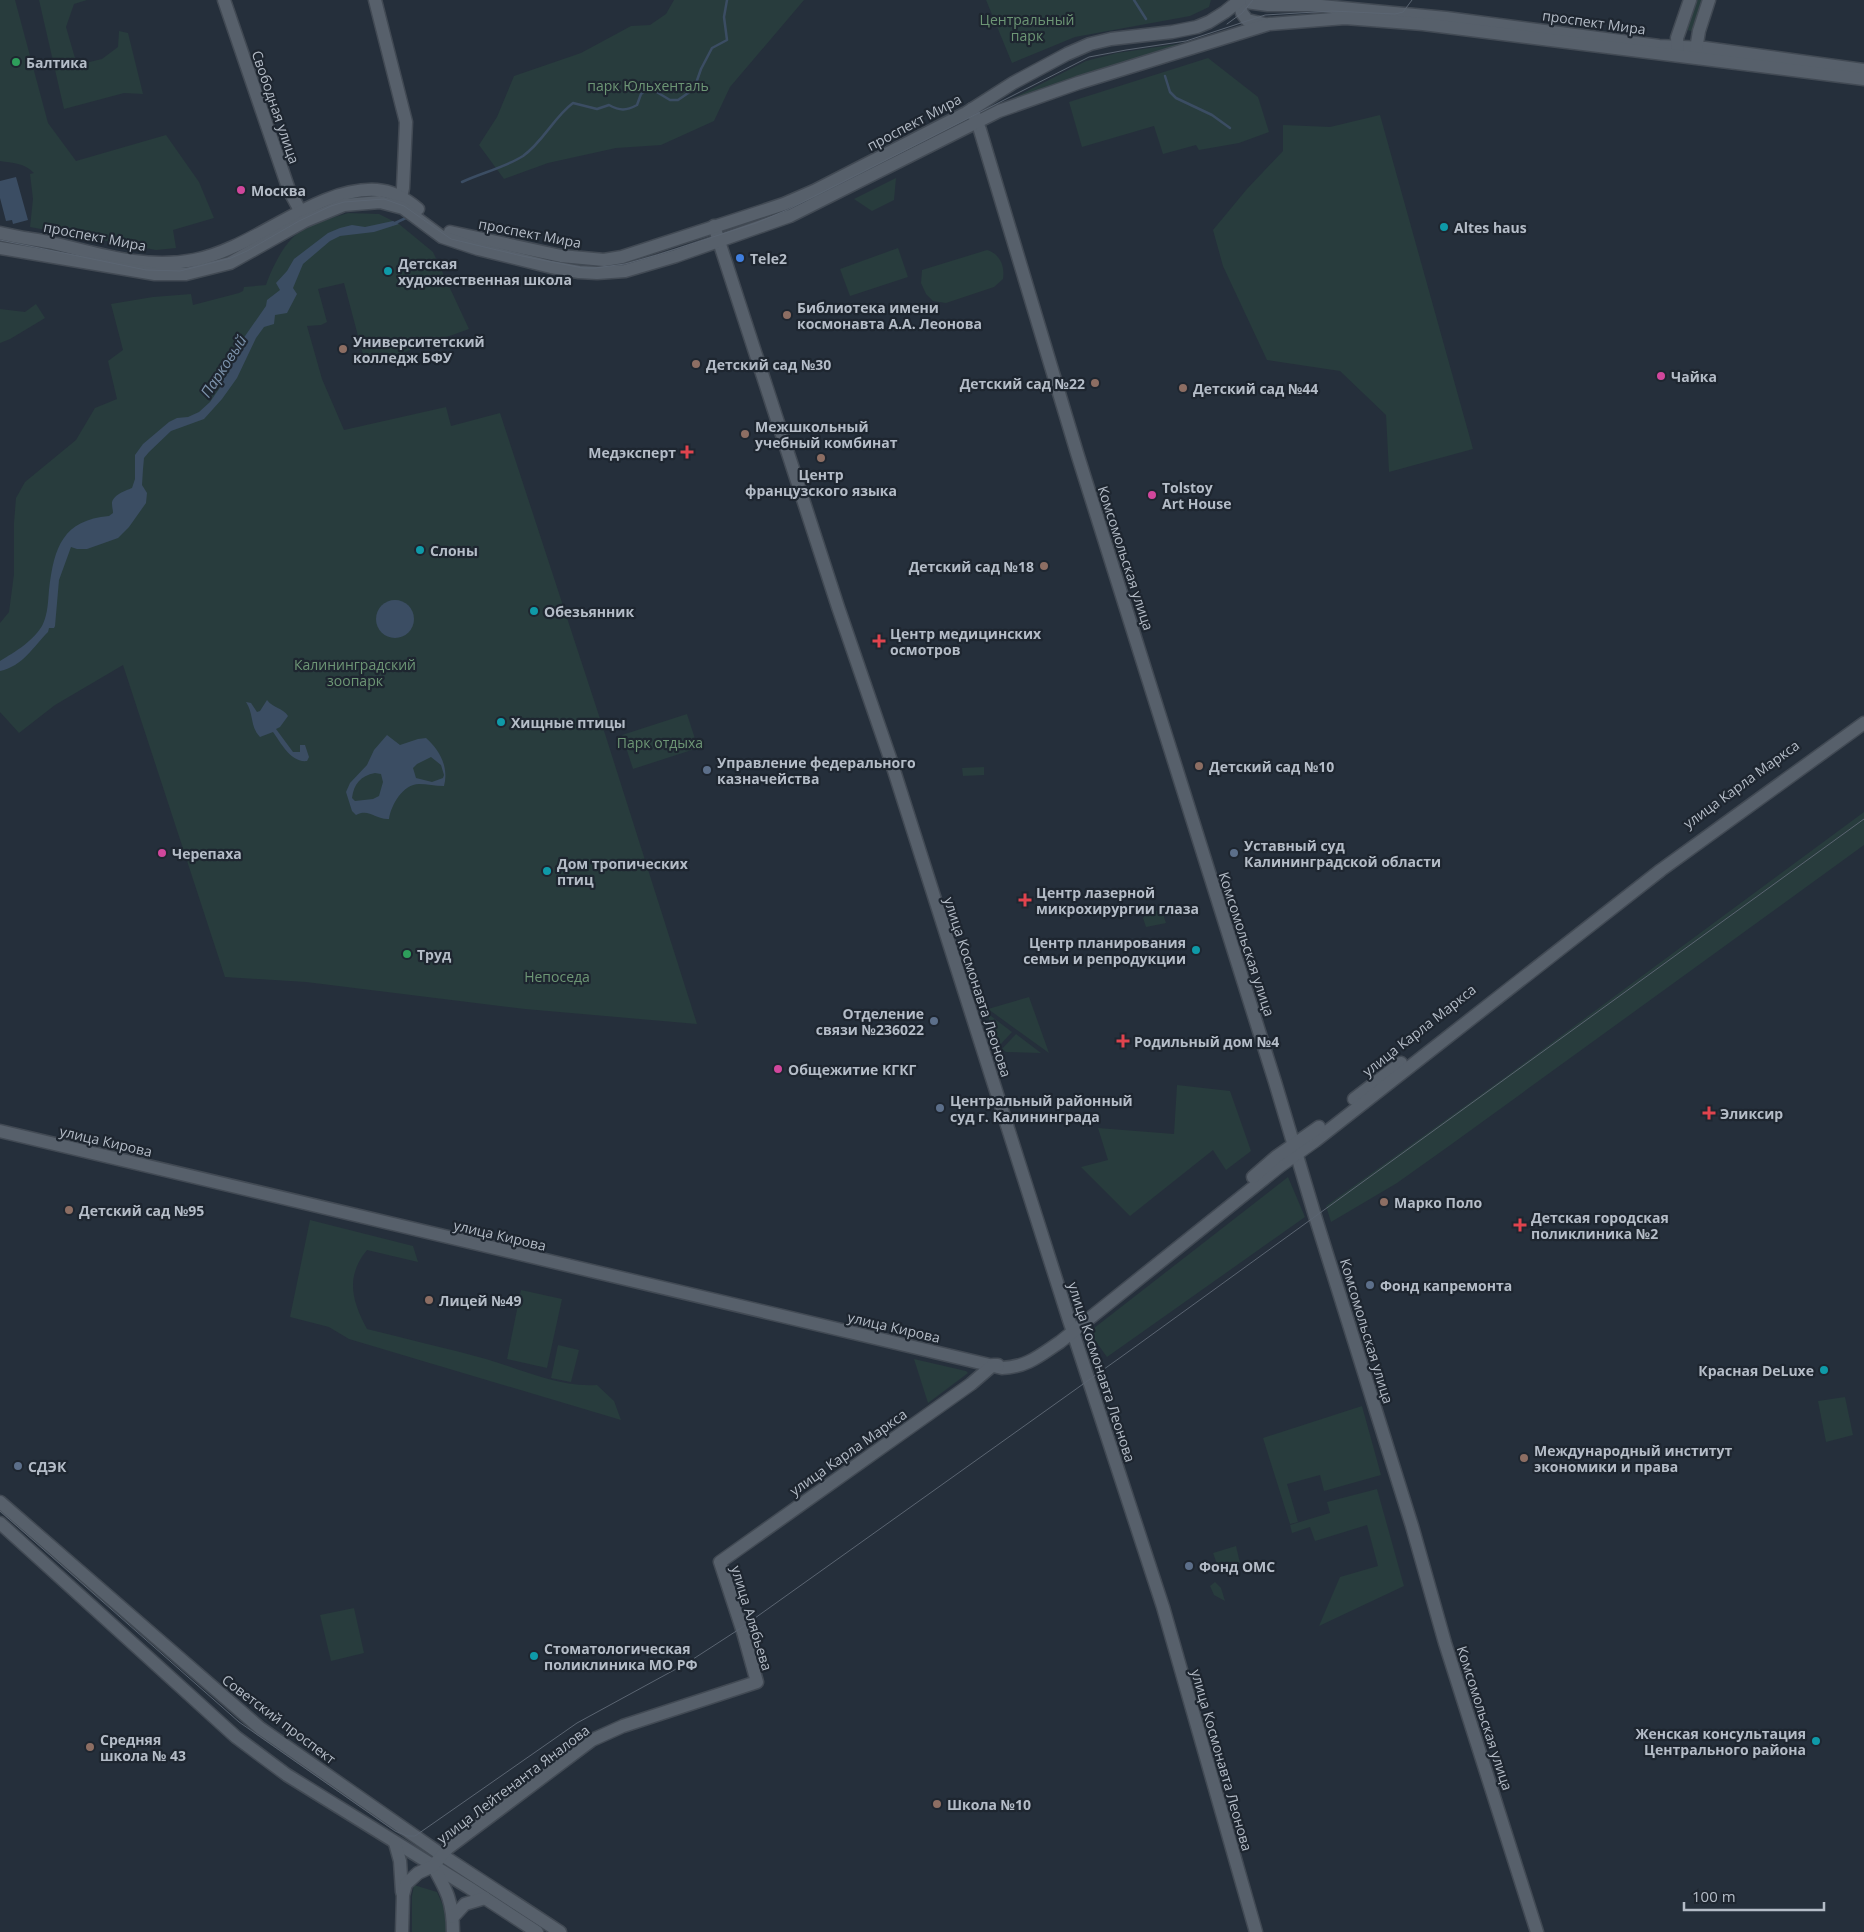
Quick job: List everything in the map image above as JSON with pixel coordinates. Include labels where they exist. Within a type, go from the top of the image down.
[{"type":"main road","name":"Свободная улица","points":[[224,0],[289,190],[303,216]]},
{"type":"main road","points":[[375,0],[406,122],[404,202]]},
{"type":"main road","points":[[1678,51],[1677,38],[1690,0]]},
{"type":"main road","points":[[1698,55],[1698,30],[1709,0]]},
{"type":"main road","name":"проспект Мира","points":[[0,248],[155,274],[186,274],[230,263],[303,216],[341,195],[377,190],[404,202],[443,234],[478,249],[543,266],[579,272],[625,271],[790,216],[974,115],[1013,83],[1067,54],[1090,44],[1112,39],[1192,28],[1209,22],[1239,1],[1311,5],[1416,15],[1659,46],[1698,55],[1864,79]]},
{"type":"main road","points":[[1239,1],[1242,13],[1247,20],[1269,24]]},
{"type":"main road","name":"проспект Мира","points":[[443,234],[456,234],[561,256],[604,260],[652,248],[791,201],[974,115],[999,110],[1078,83],[1269,24],[1345,18],[1678,51]]},
{"type":"main road","name":"проспект Мира","points":[[1698,55],[1864,70]]},
{"type":"main road","name":"Комсомольская улица","points":[[974,115],[1079,460],[1412,1526],[1448,1652],[1537,1932]]},
{"type":"main road","name":"проспект Мира","points":[[0,233],[48,242],[104,256],[139,262],[169,264],[196,260],[226,250],[303,216]]},
{"type":"main road","name":"улица Космонавта Леонова","points":[[714,226],[903,798],[1071,1329],[1163,1607],[1256,1932]]},
{"type":"main road","name":"улица Карла Маркса","points":[[1294,1150],[1310,1134],[1617,894],[1702,829],[1758,791],[1864,713]]},
{"type":"main road","name":"улица Карла Маркса","points":[[720,1562],[971,1384],[994,1365],[1015,1364],[1028,1358],[1071,1329],[1294,1150],[1674,860],[1864,723]]},
{"type":"main road","name":"улица Кирова","points":[[0,1131],[994,1365]]},
{"type":"main road","name":"Советский проспект","points":[[0,1502],[246,1716],[442,1855],[560,1932]]},
{"type":"main road","points":[[0,1523],[236,1737],[287,1776],[485,1898],[536,1932]]},
{"type":"main road","name":"улица Алябьева","points":[[720,1562],[743,1632],[756,1682]]},
{"type":"main road","name":"улица Лейтенанта Яналова","points":[[433,1866],[456,1843],[592,1740],[623,1726],[756,1682]]},
{"type":"main road","points":[[395,1843],[400,1861],[402,1932]]},
{"type":"main road","points":[[402,1896],[409,1880],[418,1873],[433,1866]]},
{"type":"main road","points":[[433,1866],[450,1898],[453,1932]]},
{"type":"main road","points":[[453,1917],[465,1904],[485,1898]]},
{"type":"green space","points":[[0,0],[15,0],[48,123],[76,161],[166,135],[199,182],[214,218],[173,230],[176,248],[156,250],[30,227],[33,199],[30,174],[34,173],[22,165],[0,161]]},
{"type":"green space","points":[[39,0],[87,0],[74,4],[66,27],[77,65],[102,59],[118,47],[119,31],[128,33],[143,94],[124,93],[64,109]]},
{"type":"green space","name":"парк Юльхенталь","points":[[674,0],[804,0],[730,87],[714,121],[661,145],[616,148],[548,163],[504,179],[479,145],[497,117],[514,76],[581,53],[631,26],[650,25],[666,14]]},
{"type":"green space","name":"Центральный парк","points":[[986,0],[1211,0],[1209,7],[1190,16],[1075,37],[1012,63]]},
{"type":"green space","points":[[1693,0],[1704,0],[1695,32],[1683,29]]},
{"type":"green space","points":[[1184,43],[1185,47],[1002,104],[1086,61],[1117,53]]},
{"type":"green space","points":[[1208,58],[1258,97],[1269,132],[1239,143],[1199,150],[1196,145],[1163,154],[1154,126],[1082,147],[1069,102]]},
{"type":"green space","points":[[1380,115],[1473,449],[1389,472],[1386,415],[1340,371],[1267,360],[1223,266],[1213,230],[1247,189],[1283,151],[1283,125],[1330,127]]},
{"type":"green space","points":[[896,178],[894,200],[872,211],[854,199]]},
{"type":"green space","name":"Калининградский зоопарк","points":[[348,213],[379,214],[399,224],[433,252],[469,329],[366,366],[344,283],[318,289],[327,322],[321,325],[307,326],[322,379],[344,430],[446,407],[451,426],[500,413],[697,1024],[525,1009],[306,982],[225,977],[123,665],[55,705],[19,733],[0,712],[0,623],[9,612],[14,574],[16,498],[25,482],[76,440],[95,408],[117,399],[108,361],[123,350],[111,304],[153,297],[191,294],[193,305],[239,293],[243,291],[244,287],[266,285],[278,257],[292,238],[315,224]]},
{"type":"green space","points":[[898,248],[908,277],[850,296],[840,269]]},
{"type":"green space","points":[[987,250],[995,254],[1001,261],[1003,270],[1003,279],[994,287],[946,303],[933,301],[926,294],[921,283],[922,270]]},
{"type":"green space","points":[[36,304],[45,318],[0,343],[0,309],[25,312]]},
{"type":"green space","name":"Парк отдыха","points":[[687,714],[698,748],[633,769],[622,735]]},
{"type":"green space","points":[[984,767],[984,775],[963,776],[962,768]]},
{"type":"green space","points":[[1864,812],[1864,845],[1397,1183],[1331,1222],[1326,1206],[1504,1078]]},
{"type":"green space","points":[[1149,911],[1162,911],[1166,923],[1146,927],[1143,918]]},
{"type":"green space","points":[[1029,997],[1049,1053],[988,1009]]},
{"type":"green space","points":[[987,1013],[1012,1032],[999,1046],[997,1044]]},
{"type":"green space","points":[[1016,1034],[1041,1053],[1006,1052],[1002,1049]]},
{"type":"green space","points":[[1177,1085],[1230,1091],[1251,1151],[1226,1170],[1213,1150],[1130,1216],[1081,1167],[1108,1160],[1098,1128],[1174,1134]]},
{"type":"green space","points":[[1288,1177],[1305,1217],[1107,1357],[1089,1332]]},
{"type":"green space","points":[[310,1220],[413,1246],[418,1262],[367,1250],[360,1260],[353,1279],[353,1289],[358,1309],[367,1329],[486,1359],[555,1381],[569,1384],[597,1385],[614,1401],[621,1420],[349,1339],[329,1327],[290,1317]]},
{"type":"green space","points":[[521,1290],[562,1299],[547,1368],[507,1359]]},
{"type":"green space","points":[[558,1345],[579,1350],[571,1382],[551,1378]]},
{"type":"green space","points":[[914,1359],[966,1371],[968,1373],[928,1403]]},
{"type":"green space","points":[[1845,1397],[1853,1435],[1826,1442],[1818,1401]]},
{"type":"green space","points":[[1362,1406],[1381,1475],[1324,1491],[1320,1475],[1287,1484],[1298,1522],[1290,1524],[1263,1438]]},
{"type":"green space","points":[[1377,1489],[1404,1586],[1319,1626],[1340,1577],[1378,1566],[1367,1525],[1315,1541],[1310,1527],[1292,1533],[1290,1525],[1330,1513],[1327,1502]]},
{"type":"green space","points":[[1236,1546],[1240,1563],[1219,1570],[1213,1553]]},
{"type":"green space","points":[[1215,1582],[1221,1588],[1225,1601],[1214,1595],[1210,1586]]},
{"type":"green space","points":[[354,1608],[364,1653],[331,1661],[320,1615]]},
{"type":"green space","points":[[414,1885],[437,1892],[449,1919],[448,1932],[412,1932],[412,1896]]},
{"type":"water","points":[[16,177],[28,220],[13,224],[12,220],[6,221],[0,198],[0,181]]},
{"type":"water","points":[[393,221],[399,224],[374,232],[340,236],[330,241],[303,264],[293,288],[297,294],[287,313],[275,315],[274,324],[264,327],[256,338],[237,378],[222,399],[204,419],[171,431],[144,458],[142,485],[147,493],[146,503],[129,527],[118,538],[87,549],[71,547],[59,580],[54,628],[49,628],[48,632],[27,655],[15,665],[0,671],[0,661],[30,640],[45,620],[54,561],[64,538],[81,523],[109,516],[113,513],[112,504],[114,498],[132,488],[135,479],[135,455],[143,444],[169,422],[199,412],[210,402],[221,386],[236,349],[266,306],[267,300],[280,290],[276,283],[287,271],[294,259],[328,233],[340,228],[352,225],[365,227]]},
{"type":"water","points":[[395,600],[409,605],[414,619],[409,633],[395,638],[381,633],[376,619],[381,605]]},
{"type":"water","points":[[267,700],[288,716],[280,727],[276,729],[293,752],[300,752],[300,745],[305,745],[309,757],[307,761],[301,761],[291,756],[273,732],[260,737],[257,733],[246,702],[251,703],[257,712],[260,711]]},
{"type":"water","points":[[387,735],[400,745],[426,738],[442,760],[445,773],[444,786],[419,784],[403,791],[392,808],[389,819],[380,818],[369,813],[356,815],[352,811],[346,792],[350,783],[367,765],[374,750]],"holes":[[[431,757],[441,765],[443,778],[432,782],[416,778],[413,768]],[[375,773],[381,774],[383,782],[379,796],[373,799],[355,801],[352,798],[356,785],[365,776]]]},
{"type":"waterway","name":"Парковый","points":[[462,182],[523,156],[537,144],[560,115],[573,103],[597,109],[609,105],[626,109],[637,105],[641,94],[650,88],[670,100],[678,100],[694,89],[701,69],[712,48],[727,40],[724,17],[727,0]]},
{"type":"waterway","points":[[1134,0],[1146,19]]},
{"type":"waterway","points":[[1165,76],[1170,92],[1176,98],[1212,115],[1230,128]]},
{"type":"waterway","name":"Парковый","points":[[393,224],[408,217]]},
{"type":"tram line","points":[[1227,24],[1242,13],[1253,0]]},
{"type":"tram line","points":[[0,240],[146,270],[180,271],[231,258],[331,206],[344,202],[384,199],[404,206],[451,239],[583,268],[625,264],[756,223],[787,210],[1089,57],[1186,41],[1265,15],[1332,11],[1395,14],[1403,12],[1412,0]]},
{"type":"tram line","points":[[0,1511],[239,1722],[395,1831],[407,1836],[415,1836],[577,1723],[687,1663],[741,1628],[1121,1357],[1864,819]]},
{"type":"place","name":"Балтика","points":[[16,62]]},
{"type":"place","name":"Москва","points":[[241,190]]},
{"type":"place","name":"Altes haus","points":[[1444,227]]},
{"type":"place","name":"Tele2","points":[[740,258]]},
{"type":"place","name":"Детская художественная школа","points":[[388,271]]},
{"type":"place","name":"Библиотека имени космонавта А.А. Леонова","points":[[787,315]]},
{"type":"place","name":"Университетский колледж БФУ","points":[[343,349]]},
{"type":"place","name":"Детский сад №30","points":[[696,364]]},
{"type":"place","name":"Чайка","points":[[1661,376]]},
{"type":"place","name":"Детский сад №22","points":[[1095,383]]},
{"type":"place","name":"Детский сад №44","points":[[1183,388]]},
{"type":"place","name":"Межшкольный учебный комбинат","points":[[745,434]]},
{"type":"place","name":"Медэксперт","points":[[687,452]]},
{"type":"place","name":"Центр французского языка","points":[[821,458]]},
{"type":"place","name":"Tolstoy Art House","points":[[1152,495]]},
{"type":"place","name":"Слоны","points":[[420,550]]},
{"type":"place","name":"Детский сад №18","points":[[1044,566]]},
{"type":"place","name":"Обезьянник","points":[[534,611]]},
{"type":"place","name":"Центр медицинских осмотров","points":[[879,641]]},
{"type":"place","name":"Хищные птицы","points":[[501,722]]},
{"type":"place","name":"Детский сад №10","points":[[1199,766]]},
{"type":"place","name":"Управление федерального казначейства","points":[[707,770]]},
{"type":"place","name":"Черепаха","points":[[162,853]]},
{"type":"place","name":"Уставный суд Калининградской области","points":[[1234,853]]},
{"type":"place","name":"Дом тропических птиц","points":[[547,871]]},
{"type":"place","name":"Центр лазерной микрохирургии глаза","points":[[1025,900]]},
{"type":"place","name":"Центр планирования семьи и репродукции","points":[[1196,950]]},
{"type":"place","name":"Труд","points":[[407,954]]},
{"type":"place","name":"Отделение связи №236022","points":[[934,1021]]},
{"type":"place","name":"Родильный дом №4","points":[[1123,1041]]},
{"type":"place","name":"Общежитие КГКГ","points":[[778,1069]]},
{"type":"place","name":"Центральный районный суд г. Калининграда","points":[[940,1108]]},
{"type":"place","name":"Эликсир","points":[[1709,1113]]},
{"type":"place","name":"Марко Поло","points":[[1384,1202]]},
{"type":"place","name":"Детский сад №95","points":[[69,1210]]},
{"type":"place","name":"Детская городская поликлиника №2","points":[[1520,1225]]},
{"type":"place","name":"Фонд капремонта","points":[[1370,1285]]},
{"type":"place","name":"Лицей №49","points":[[429,1300]]},
{"type":"place","name":"Красная DeLuxe","points":[[1824,1370]]},
{"type":"place","name":"Международный институт экономики и права","points":[[1524,1458]]},
{"type":"place","name":"СДЭК","points":[[18,1466]]},
{"type":"place","name":"Фонд ОМС","points":[[1189,1566]]},
{"type":"place","name":"Стоматологическая поликлиника МО РФ","points":[[534,1656]]},
{"type":"place","name":"Женская консультация Центрального района","points":[[1816,1741]]},
{"type":"place","name":"Средняя школа № 43","points":[[90,1747]]},
{"type":"place","name":"Школа №10","points":[[937,1804]]},
{"type":"park label","name":"Непоседа","points":[[557,976]]}]
